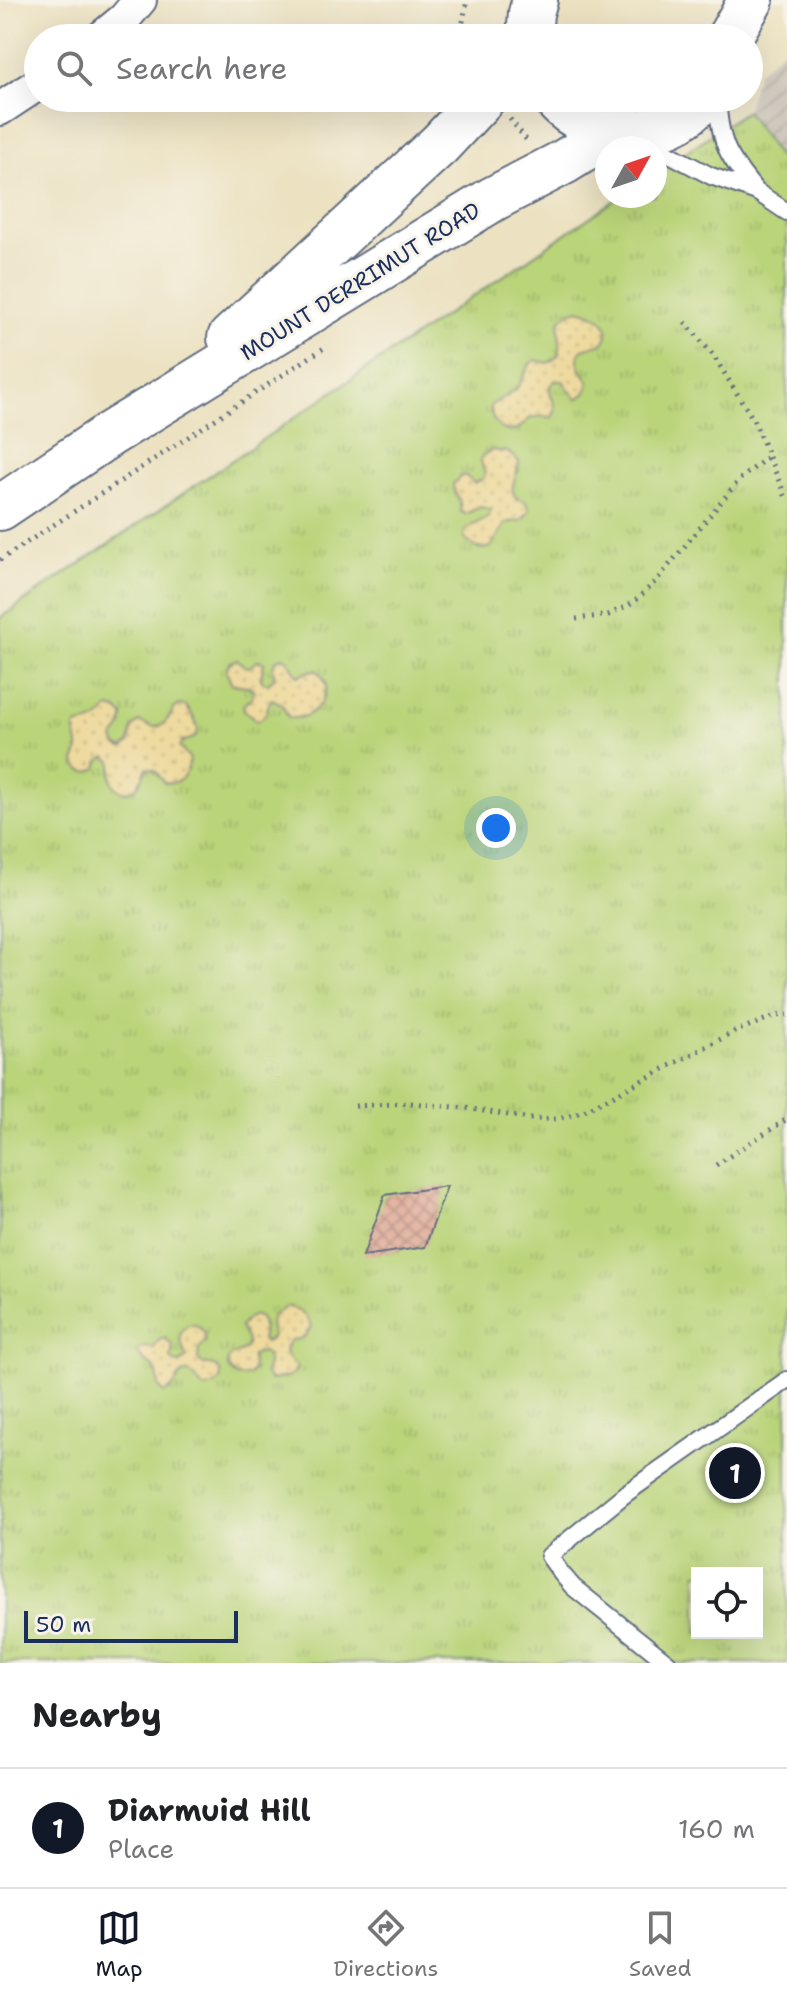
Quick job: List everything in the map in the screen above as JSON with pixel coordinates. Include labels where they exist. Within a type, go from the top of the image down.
[{"type":"main road","points":[[721,0],[726,24]]},
{"type":"main road","points":[[736,24],[751,0]]},
{"type":"main road","name":"MOUNT DERRIMUT ROAD","points":[[110,434],[232,337],[440,144],[470,112]]},
{"type":"main road","points":[[569,112],[586,123],[622,132]]},
{"type":"main road","name":"MOUNT DERRIMUT ROAD","points":[[0,508],[110,434],[493,199],[622,132],[655,129],[679,119],[687,112]]},
{"type":"street","points":[[118,24],[140,0]]},
{"type":"street","points":[[0,109],[24,93]]},
{"type":"lane","points":[[719,112],[722,141],[736,167],[757,192]]},
{"type":"lane","points":[[622,132],[711,176],[757,192],[787,212]]},
{"type":"lane","points":[[668,1663],[573,1587],[549,1556],[625,1494],[787,1380]]},
{"type":"path","points":[[463,24],[467,0]]},
{"type":"path","points":[[685,322],[713,355],[753,419],[787,500]]},
{"type":"path","points":[[0,560],[338,339]]},
{"type":"path","points":[[576,619],[608,615],[634,602],[656,581],[740,479],[769,456]]},
{"type":"path","points":[[355,1106],[410,1103],[531,1119],[557,1119],[582,1112],[736,1031],[775,1016],[787,1015]]},
{"type":"path","points":[[716,1165],[787,1119]]},
{"type":"shaded area","points":[[787,46],[787,169],[747,112],[763,112],[763,68]]},
{"type":"green space","points":[[747,112],[787,169],[787,1663],[0,1663],[0,618],[603,208],[667,208],[667,165]]},
{"type":"sand","points":[[579,309],[602,320],[607,330],[603,343],[582,349],[579,354],[580,366],[589,382],[586,392],[577,399],[563,381],[555,381],[550,386],[555,405],[552,417],[533,417],[520,428],[510,431],[500,427],[494,420],[491,405],[516,390],[535,360],[548,363],[555,359],[560,350],[560,320]]},
{"type":"sand","points":[[492,450],[508,452],[519,462],[513,493],[530,510],[522,520],[506,523],[491,547],[480,549],[467,540],[464,532],[487,517],[491,509],[480,507],[465,514],[460,511],[453,484],[461,476],[474,483],[483,479],[482,456]]},
{"type":"sand","points":[[282,657],[287,659],[298,676],[312,670],[318,671],[326,684],[322,702],[313,712],[294,718],[288,717],[282,704],[272,699],[265,714],[257,721],[244,710],[243,705],[254,691],[231,683],[226,671],[229,663],[237,659],[249,667],[259,660],[264,663],[261,679],[268,683],[274,678],[276,660]]},
{"type":"sand","points":[[178,705],[186,706],[198,727],[196,736],[183,741],[179,747],[190,759],[179,781],[164,783],[155,770],[147,768],[135,788],[124,791],[114,785],[111,779],[112,761],[106,757],[99,761],[97,768],[88,772],[75,765],[78,746],[75,727],[80,724],[94,722],[109,708],[117,710],[123,715],[123,722],[114,737],[116,745],[123,748],[129,743],[133,727],[139,722],[157,727]]},
{"type":"sand","points":[[288,1306],[302,1313],[311,1326],[303,1337],[291,1340],[286,1347],[288,1357],[297,1366],[296,1370],[290,1375],[270,1380],[265,1373],[268,1359],[263,1352],[252,1356],[250,1375],[241,1377],[233,1373],[228,1367],[229,1358],[247,1345],[240,1327],[254,1315],[260,1318],[263,1324],[262,1340],[265,1342],[272,1336],[270,1323],[273,1315]]},
{"type":"sand","points":[[188,1325],[197,1325],[204,1333],[206,1341],[199,1349],[198,1359],[203,1364],[216,1367],[221,1378],[212,1386],[203,1388],[188,1372],[164,1393],[159,1387],[154,1368],[138,1353],[140,1348],[148,1346],[153,1349],[159,1340],[165,1338],[173,1346],[171,1358],[180,1363],[186,1358],[180,1336]]},
{"type":"building","points":[[447,1186],[425,1247],[363,1256],[385,1195]]},
{"type":"place","name":"Diarmuid Hill","points":[[735,1473]]}]
